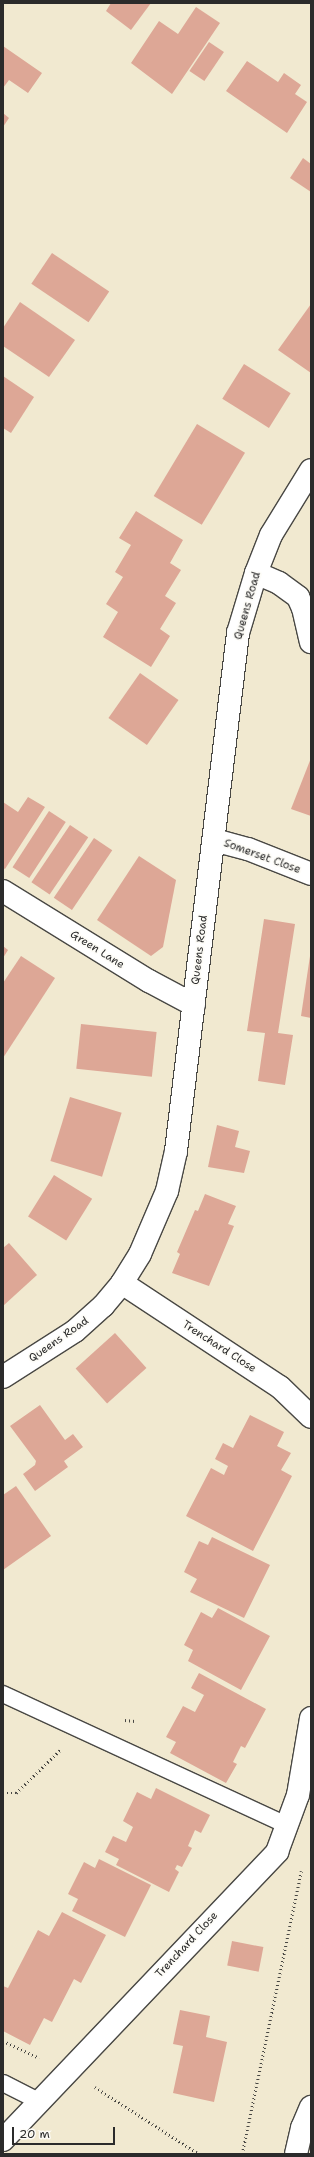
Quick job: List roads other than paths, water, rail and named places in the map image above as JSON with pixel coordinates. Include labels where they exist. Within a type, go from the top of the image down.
[{"type":"street","name":"Queens Road","points":[[3,1377],[75,1331],[103,1306],[122,1284],[154,1226],[167,1191],[176,1151],[238,634],[256,573],[271,535],[311,470]]},
{"type":"street","points":[[256,573],[279,583],[298,598],[311,642]]},
{"type":"street","name":"Somerset Close","points":[[214,840],[248,849],[311,874]]},
{"type":"street","name":"Green Lane","points":[[3,892],[149,981],[194,1005]]},
{"type":"street","name":"Trenchard Close","points":[[122,1284],[280,1387],[311,1417]]},
{"type":"street","name":"Trenchard Close","points":[[3,2140],[38,2101],[277,1852],[298,1795],[311,1718]]},
{"type":"street","points":[[296,2154],[302,2128],[311,2107]]},
{"type":"lane","points":[[3,1694],[286,1825]]},
{"type":"lane","points":[[3,2083],[38,2101]]}]
